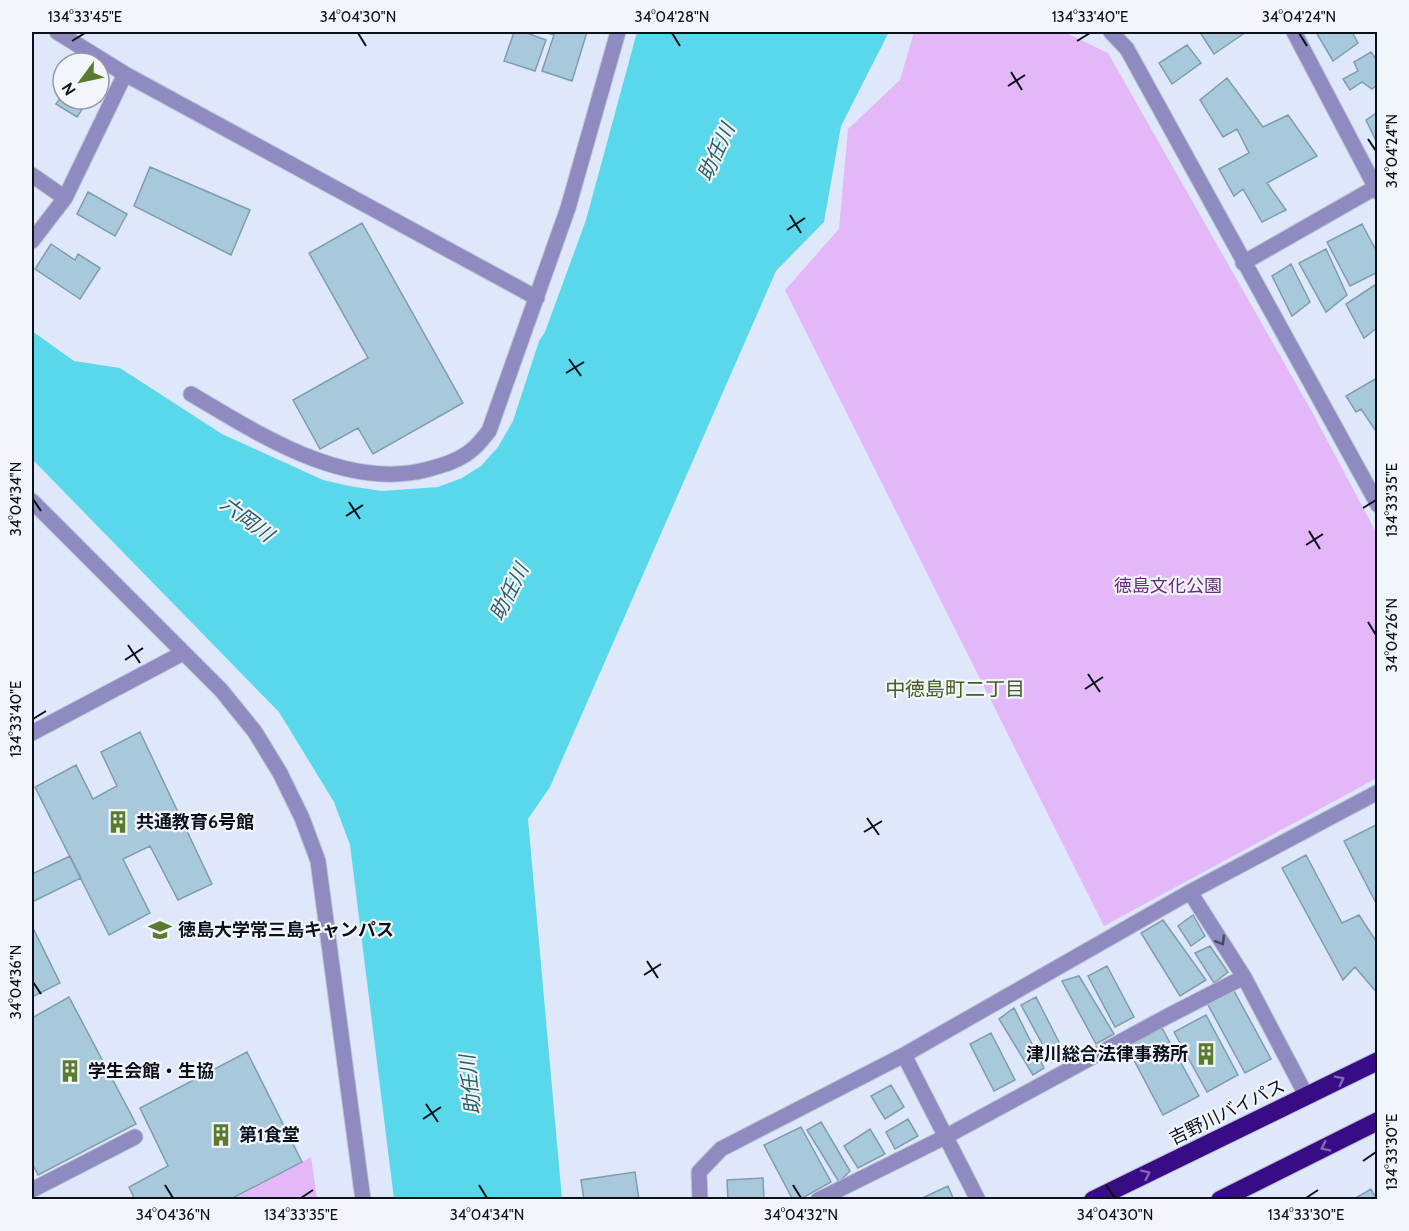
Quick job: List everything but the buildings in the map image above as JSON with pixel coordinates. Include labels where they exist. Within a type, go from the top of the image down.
[{"type":"highway","name":"吉野川バイパス","points":[[1093,1200],[1377,1061]]},
{"type":"highway","points":[[1220,1200],[1377,1121]]},
{"type":"street","points":[[57,32],[125,74],[537,297]]},
{"type":"street","points":[[191,394],[249,429],[319,461],[346,469],[394,475],[421,471],[444,466],[474,449],[489,431],[568,208],[618,32]]},
{"type":"street","points":[[1111,32],[1127,49],[1377,506]]},
{"type":"street","points":[[1243,263],[1377,188],[1294,32]]},
{"type":"street","points":[[32,241],[65,198],[125,74]]},
{"type":"street","points":[[32,175],[65,198]]},
{"type":"street","points":[[32,501],[221,690],[255,732],[285,782],[302,818],[318,861],[363,1200]]},
{"type":"street","points":[[32,734],[183,653]]},
{"type":"street","points":[[700,1200],[699,1172],[721,1149],[904,1055],[1190,892],[1377,792]]},
{"type":"street","points":[[1190,892],[1244,977],[1307,1097]]},
{"type":"street","points":[[818,1200],[945,1137],[1244,977]]},
{"type":"street","points":[[904,1055],[978,1200]]},
{"type":"street","points":[[32,1190],[135,1137]]},
{"type":"green space","name":"徳島文化公園","points":[[914,32],[1064,32],[1108,53],[1311,410],[1377,534],[1377,778],[1104,926],[785,290],[839,229],[848,129],[900,80]]},
{"type":"green space","points":[[311,1157],[317,1199],[234,1199]]},
{"type":"water","points":[[637,32],[889,32],[841,126],[824,222],[776,271],[550,787],[528,819],[562,1199],[394,1199],[350,845],[334,802],[279,712],[32,459],[32,331],[74,361],[120,368],[222,434],[323,480],[382,491],[438,487],[462,478],[481,466],[498,447],[513,421],[539,341],[545,332],[586,220]]},
{"type":"place","name":"共通教育6号館","points":[[118,822]]},
{"type":"place","name":"徳島大学常三島キャンパス","points":[[160,930]]},
{"type":"place","name":"津川総合法律事務所","points":[[1206,1054]]},
{"type":"place","name":"学生会館・生協","points":[[70,1071]]},
{"type":"place","name":"第1食堂","points":[[221,1135]]},
{"type":"district","name":"中徳島町二丁目","points":[[955,689]]},
{"type":"water label","name":"助任川","points":[[716,152]]},
{"type":"water label","name":"六岡川","points":[[247,519]]},
{"type":"water label","name":"助任川","points":[[509,592]]},
{"type":"water label","name":"助任川","points":[[470,1085]]}]
